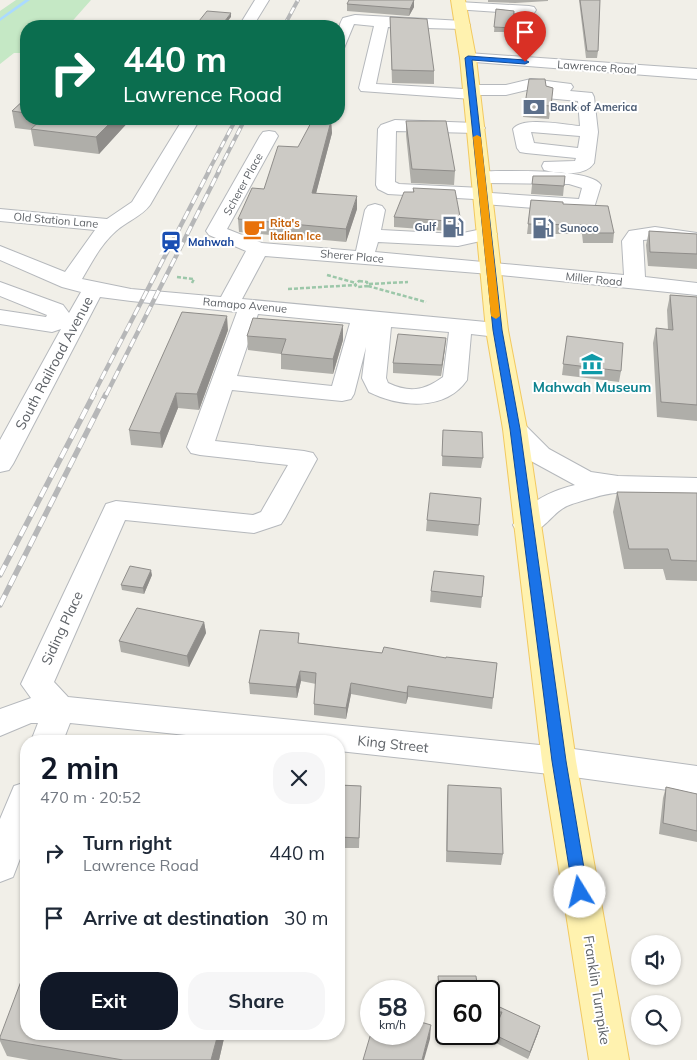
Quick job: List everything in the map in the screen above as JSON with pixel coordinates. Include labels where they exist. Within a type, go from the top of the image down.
[{"type":"main road","name":"Franklin Turnpike","points":[[458,3],[468,58],[497,330],[515,429],[559,761],[608,1060]]},
{"type":"street","points":[[250,20],[262,0]]},
{"type":"street","points":[[458,3],[529,10]]},
{"type":"street","points":[[345,29],[348,21],[355,19],[463,25]]},
{"type":"street","points":[[382,22],[367,88],[527,92]]},
{"type":"street","name":"Lawrence Road","points":[[468,58],[697,74]]},
{"type":"street","points":[[506,90],[531,84],[566,88],[586,97]]},
{"type":"street","points":[[552,94],[586,97]]},
{"type":"street","points":[[476,128],[394,125],[387,129],[385,185],[395,190],[481,183],[578,167],[585,163],[589,132],[586,97]]},
{"type":"street","points":[[111,225],[133,213],[140,205],[187,125]]},
{"type":"street","points":[[586,154],[526,148],[522,130],[527,127],[534,127],[589,132]]},
{"type":"street","name":"Scherer Place","points":[[216,231],[269,136]]},
{"type":"street","points":[[365,258],[375,210]]},
{"type":"street","name":"Old Station Lane","points":[[0,215],[111,225]]},
{"type":"street","name":"South Railroad Avenue","points":[[70,282],[99,238],[111,225]]},
{"type":"street","name":"Sherer Place","points":[[216,231],[258,249],[490,268]]},
{"type":"street","points":[[370,235],[458,240],[487,234]]},
{"type":"street","points":[[636,283],[632,242],[636,235],[655,234],[697,239]]},
{"type":"street","points":[[258,249],[239,304],[222,382],[342,394],[372,317]]},
{"type":"street","name":"Ramapo Avenue","points":[[6,260],[93,289],[497,330]]},
{"type":"street","name":"Miller Road","points":[[490,268],[697,289]]},
{"type":"street","points":[[0,288],[55,310],[59,314],[62,326],[0,317]]},
{"type":"street","name":"South Railroad Avenue","points":[[0,464],[62,326],[93,289]]},
{"type":"street","points":[[372,317],[374,378],[378,387],[387,393],[412,398],[438,393],[455,380],[461,326]]},
{"type":"street","name":"Siding Place","points":[[59,709],[37,684],[116,510],[254,524],[271,518],[304,459],[200,447],[222,382]]},
{"type":"street","points":[[515,429],[540,455],[584,479],[618,485],[697,487]]},
{"type":"street","points":[[527,525],[551,503],[562,497],[618,485]]},
{"type":"street","points":[[49,735],[59,709]]},
{"type":"street","name":"King Street","points":[[0,722],[28,711],[59,709],[309,735]]},
{"type":"street","name":"King Street","points":[[345,739],[559,761],[697,780]]},
{"type":"street","points":[[0,866],[20,812]]},
{"type":"path","points":[[177,277],[194,279],[192,285]]},
{"type":"path","points":[[281,290],[355,285],[361,288],[369,284],[359,281],[355,285]]},
{"type":"green space","points":[[16,0],[91,0],[73,20],[20,20],[20,53],[14,53],[0,64],[0,11]]},
{"type":"building","points":[[349,0],[414,0],[410,9],[347,4]]},
{"type":"building","points":[[580,0],[600,0],[598,51],[587,51]]},
{"type":"building","points":[[496,9],[514,11],[513,28],[494,27]]},
{"type":"building","points":[[207,11],[231,13],[226,20],[200,20]]},
{"type":"building","points":[[390,17],[427,19],[434,71],[392,70]]},
{"type":"building","points":[[529,79],[545,79],[546,86],[553,88],[551,106],[525,104]]},
{"type":"building","points":[[20,104],[20,112],[12,111]]},
{"type":"building","points":[[406,121],[446,121],[455,171],[412,169]]},
{"type":"building","points":[[35,125],[108,125],[96,137],[31,129]]},
{"type":"building","points":[[310,125],[330,125],[312,193],[357,196],[346,229],[238,219],[252,188],[264,189],[278,146],[298,147]]},
{"type":"building","points":[[533,176],[565,176],[564,186],[532,184]]},
{"type":"building","points":[[413,188],[455,190],[461,222],[394,217],[404,192],[414,192]]},
{"type":"building","points":[[531,200],[563,202],[563,204],[608,206],[614,233],[585,233],[583,225],[528,224]]},
{"type":"building","points":[[649,231],[697,234],[697,254],[650,252]]},
{"type":"building","points":[[670,295],[697,297],[697,405],[661,402],[656,328],[673,330]]},
{"type":"building","points":[[182,312],[227,316],[197,394],[176,393],[160,433],[129,430]]},
{"type":"building","points":[[253,318],[343,325],[333,359],[281,354],[286,339],[247,336]]},
{"type":"building","points":[[398,334],[446,338],[442,365],[393,363]]},
{"type":"building","name":"Mahwah Museum","points":[[567,336],[623,343],[621,371],[563,364]]},
{"type":"building","points":[[443,430],[482,432],[483,458],[442,456]]},
{"type":"building","points":[[617,492],[697,493],[697,561],[671,560],[668,549],[629,549]]},
{"type":"building","points":[[430,493],[481,498],[479,525],[427,520]]},
{"type":"building","points":[[130,566],[151,570],[143,588],[121,585]]},
{"type":"building","points":[[434,571],[484,576],[482,597],[431,591]]},
{"type":"building","points":[[137,608],[204,622],[187,656],[119,641]]},
{"type":"building","points":[[260,630],[299,633],[298,643],[382,653],[384,647],[446,658],[497,663],[493,698],[408,686],[407,693],[351,683],[346,708],[314,704],[316,673],[300,671],[296,687],[249,683]]},
{"type":"building","points":[[345,785],[361,786],[359,838],[345,837]]},
{"type":"building","points":[[448,785],[501,788],[503,854],[447,851]]},
{"type":"building","points":[[666,787],[697,794],[697,831],[663,823]]},
{"type":"building","points":[[438,976],[476,976],[477,980],[438,980]]},
{"type":"building","points":[[20,984],[20,1040],[216,1040],[211,1060],[123,1060],[0,1039]]},
{"type":"building","points":[[500,1007],[540,1026],[530,1052],[500,1037],[500,1017],[502,1012],[500,1012]]},
{"type":"building","points":[[425,1023],[431,1025],[422,1060],[363,1060],[367,1045],[425,1045]]},
{"type":"waterway","points":[[0,20],[28,0]]},
{"type":"railway","points":[[287,20],[298,0]]},
{"type":"railway","points":[[208,172],[233,125]]},
{"type":"railway","points":[[218,172],[242,125]]},
{"type":"railway","points":[[93,395],[209,171]]},
{"type":"railway","points":[[106,395],[219,171]]},
{"type":"railway","points":[[0,575],[94,394]]},
{"type":"railway","points":[[0,605],[106,394]]},
{"type":"slow traffic","points":[[477,137],[496,316]]},
{"type":"place","name":"Bank of America","points":[[534,107]]},
{"type":"place","name":"Gulf","points":[[453,227]]},
{"type":"place","name":"Sunoco","points":[[543,228]]},
{"type":"place","name":"Rita's Italian Ice","points":[[254,229]]},
{"type":"place","name":"Mahwah","points":[[171,242]]},
{"type":"place","name":"Mahwah Museum","points":[[592,364]]},
{"type":"route","points":[[525,62],[468,58],[497,330],[515,429],[559,761],[580,892]]}]
